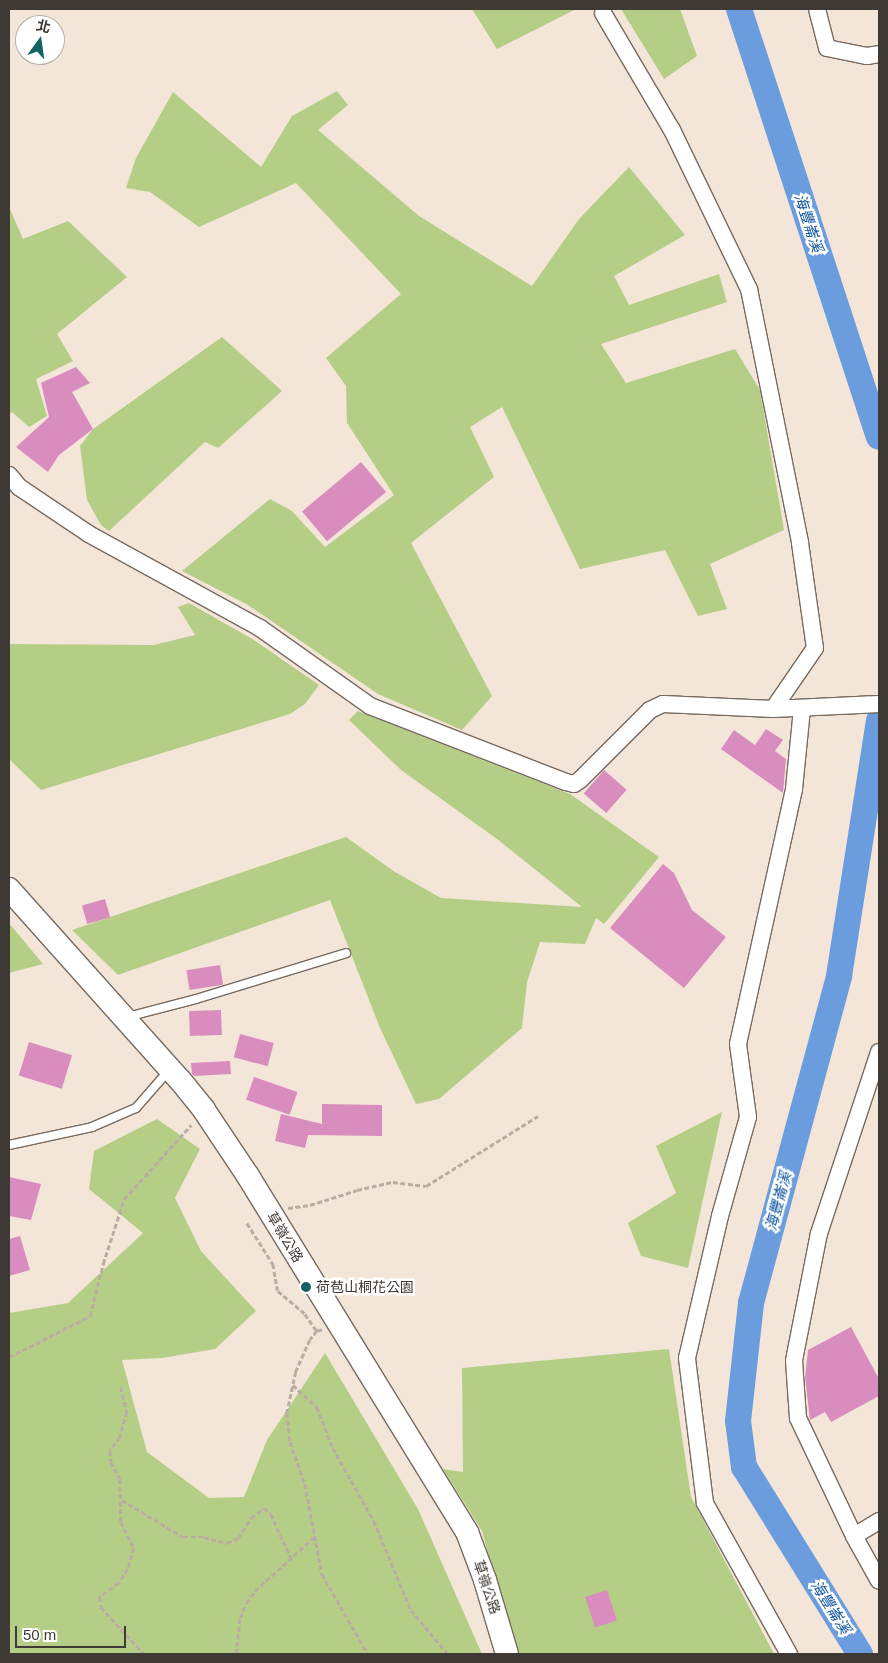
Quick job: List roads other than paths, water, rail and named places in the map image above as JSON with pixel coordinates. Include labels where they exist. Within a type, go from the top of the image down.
[{"type":"main road","name":"草嶺公路","points":[[9,889],[125,1017],[204,1110],[269,1211],[327,1328],[467,1532],[486,1580],[508,1654]]},
{"type":"street","points":[[817,9],[827,48],[867,56],[879,54]]},
{"type":"street","points":[[603,13],[672,130],[749,289],[800,543],[815,648],[773,709]]},
{"type":"street","points":[[9,475],[19,487],[90,534],[260,628],[370,706],[566,782],[574,784],[580,780],[650,710],[663,704],[773,709],[879,704]]},
{"type":"street","points":[[789,1654],[705,1503],[687,1358],[720,1216],[748,1117],[738,1044],[794,789],[802,709]]},
{"type":"street","points":[[879,1052],[818,1233],[794,1361],[798,1418],[854,1536],[879,1581]]},
{"type":"street","points":[[854,1536],[879,1521]]},
{"type":"lane","points":[[125,1017],[346,953]]},
{"type":"lane","points":[[9,1145],[92,1127],[136,1108],[170,1068]]},
{"type":"waterway","name":"海豐崙溪","points":[[739,9],[879,437]]},
{"type":"waterway","name":"海豐崙溪","points":[[860,1654],[744,1467],[738,1421],[751,1303],[839,976],[879,721]]},
{"type":"place","name":"荷苞山桐花公園","points":[[306,1287]]}]
